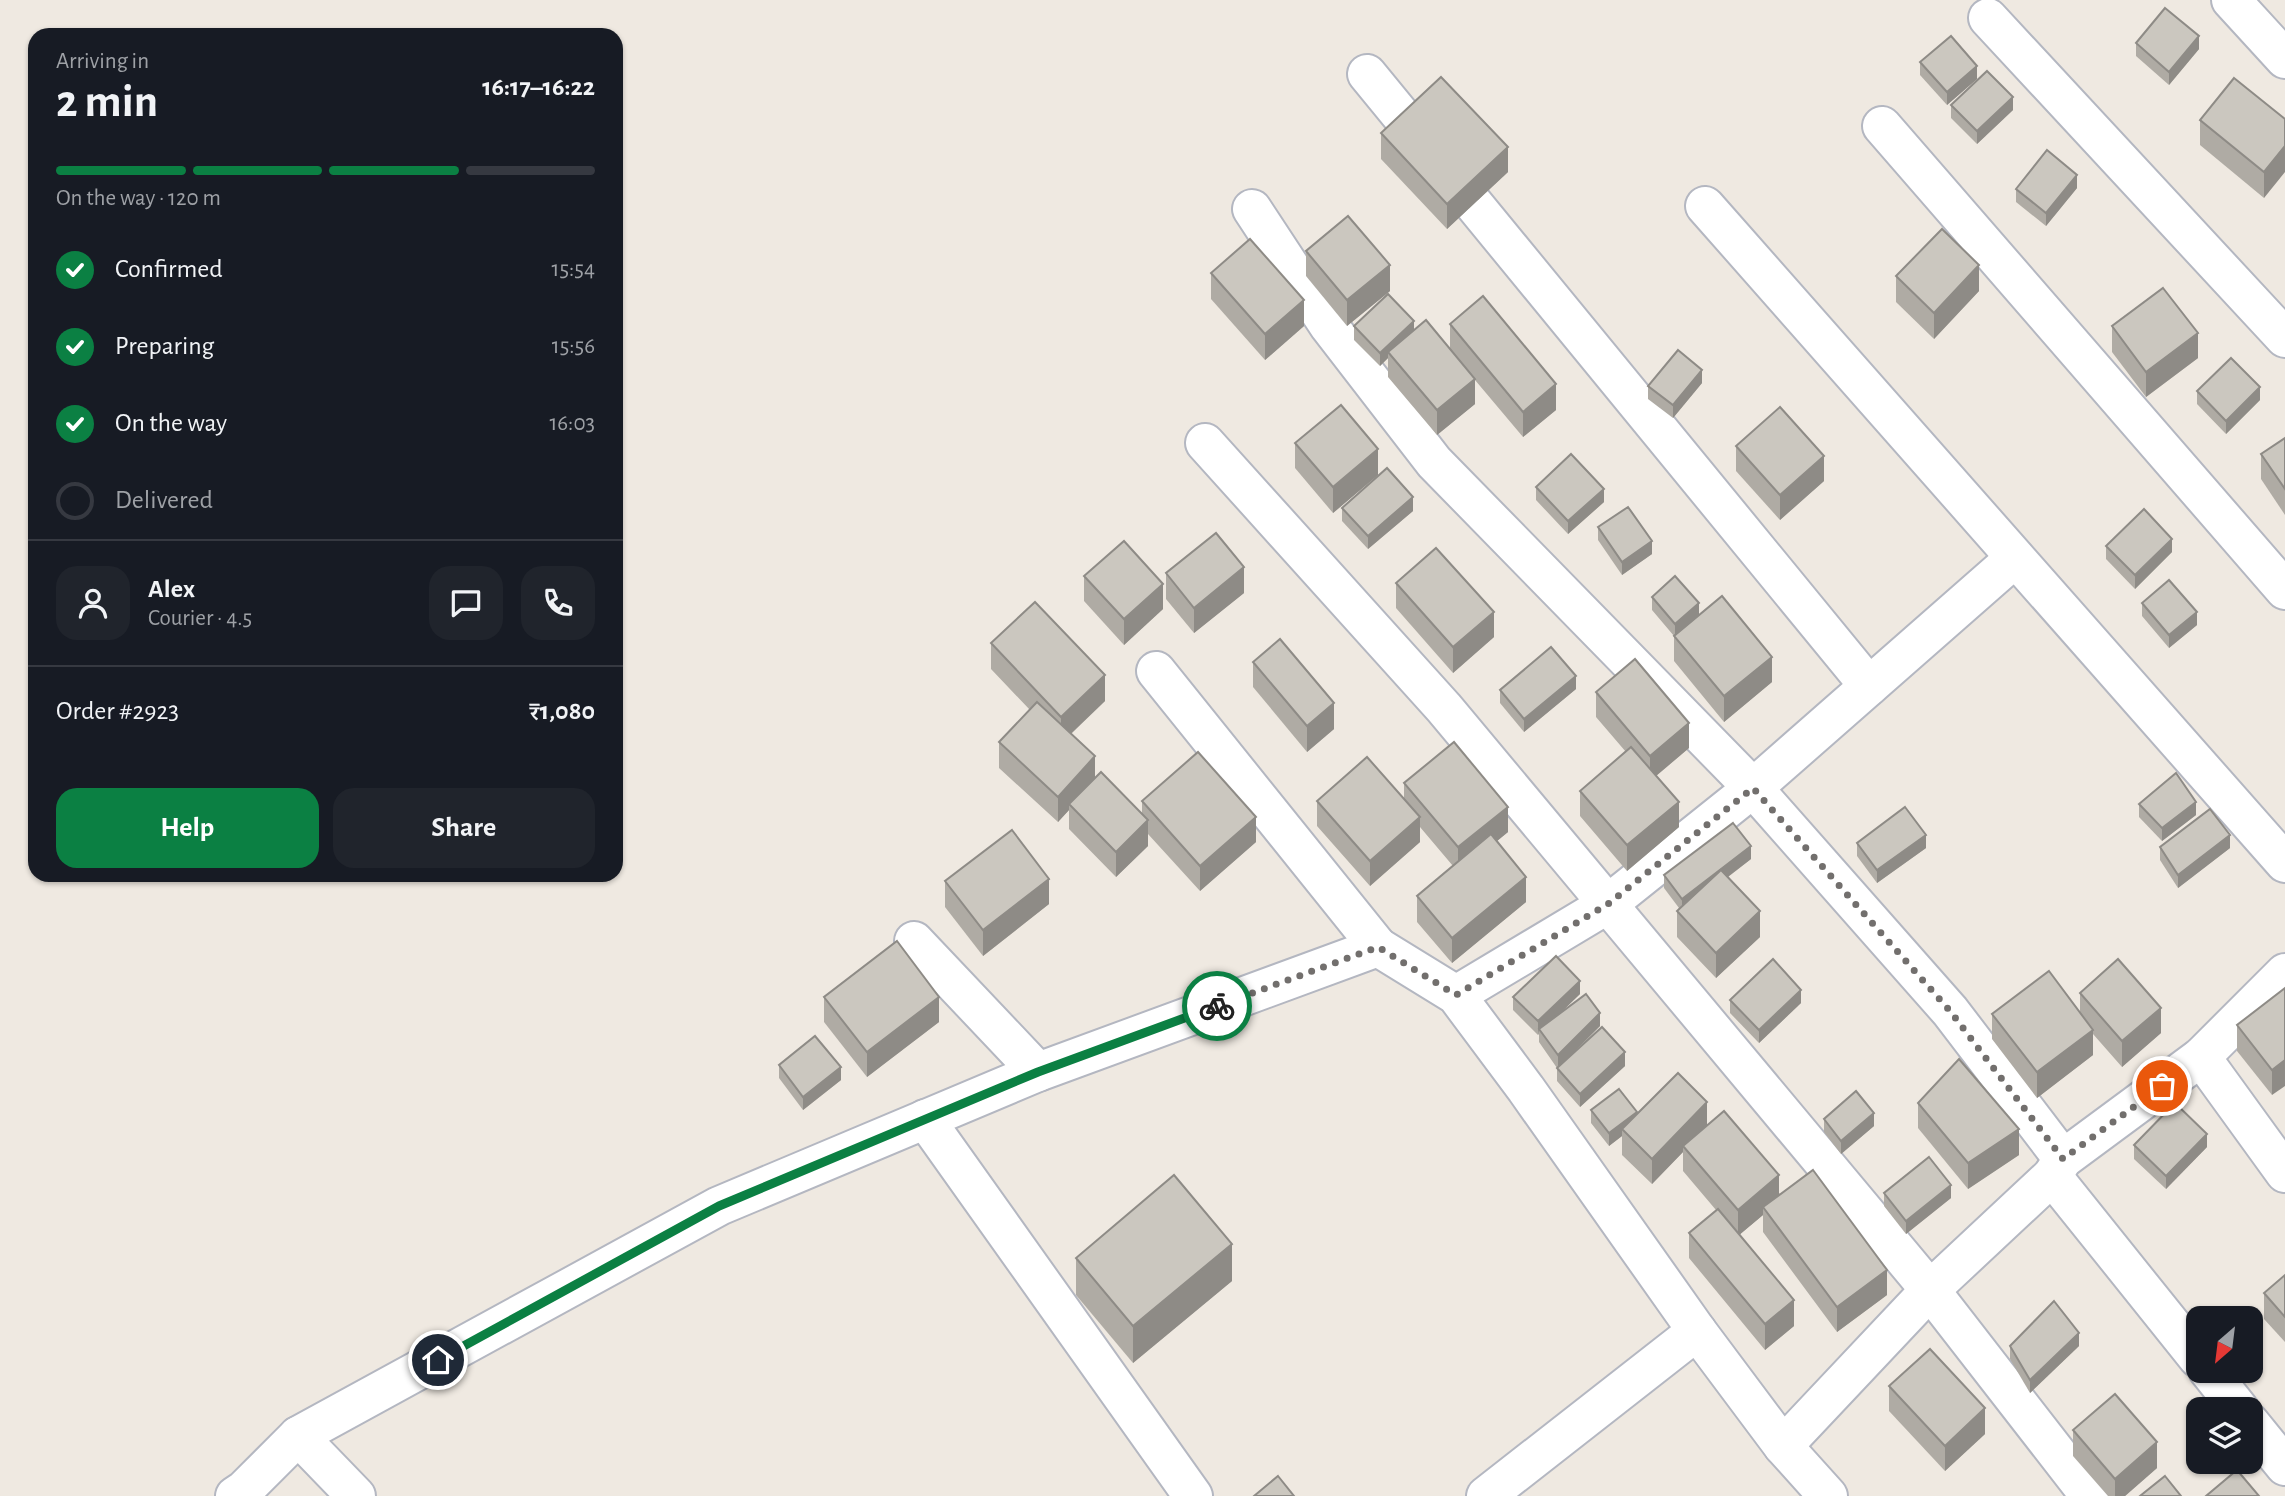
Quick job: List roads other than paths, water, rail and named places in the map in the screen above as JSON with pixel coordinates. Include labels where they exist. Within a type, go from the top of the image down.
[{"type":"street","points":[[2231,0],[2285,59]]},
{"type":"street","points":[[1988,18],[2285,338]]},
{"type":"street","points":[[1367,74],[1869,686]]},
{"type":"street","points":[[1882,126],[2285,590]]},
{"type":"street","points":[[1705,206],[2285,863]]},
{"type":"street","points":[[1252,209],[1329,326],[1434,462],[1753,788],[1950,1011],[2057,1168],[2186,1342]]},
{"type":"street","points":[[1205,443],[1444,708],[1930,1290],[2090,1496]]},
{"type":"street","points":[[1456,995],[1608,904],[1753,788],[2015,558]]},
{"type":"street","points":[[1156,671],[1378,947],[1456,995],[1697,1331],[1783,1446],[1828,1496]]},
{"type":"street","points":[[914,941],[1038,1072]]},
{"type":"street","points":[[235,1496],[298,1436],[719,1206],[1038,1072],[1378,947]]},
{"type":"street","points":[[1783,1446],[1930,1290],[2057,1168],[2201,1056],[2285,973]]},
{"type":"street","points":[[2201,1056],[2285,1173]]},
{"type":"street","points":[[925,1119],[1194,1496]]},
{"type":"street","points":[[1486,1496],[1697,1331]]},
{"type":"street","points":[[2218,1383],[2229,1397]]},
{"type":"street","points":[[298,1436],[356,1496]]},
{"type":"street","points":[[2263,1439],[2285,1466]]}]
